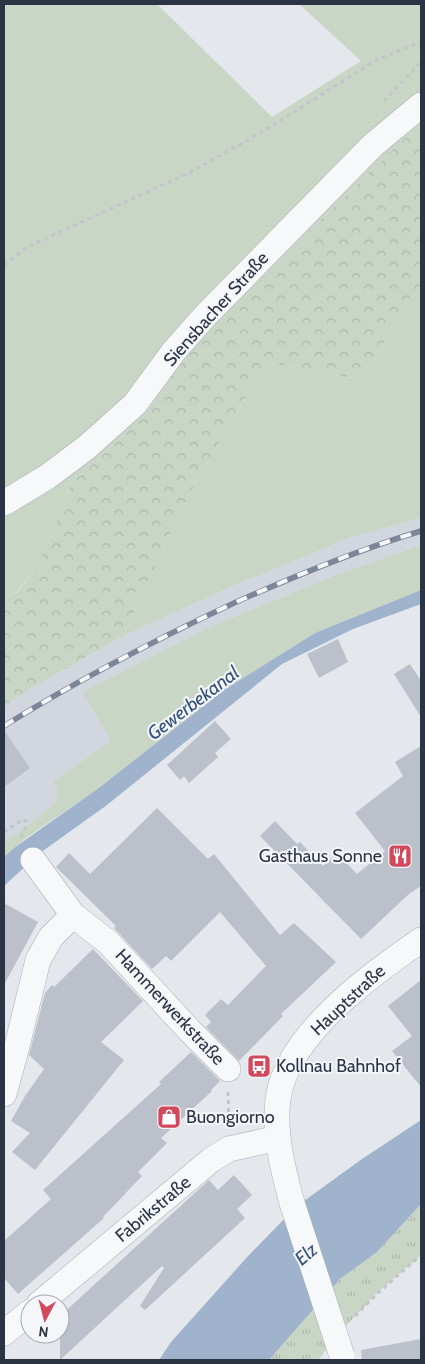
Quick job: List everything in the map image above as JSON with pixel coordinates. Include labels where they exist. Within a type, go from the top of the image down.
[{"type":"street","name":"Siensbacher Straße","points":[[4,503],[47,477],[87,447],[135,404],[174,351],[205,316],[373,145],[421,105]]},
{"type":"street","name":"Hammerwerkstraße","points":[[33,860],[73,914],[108,942],[190,1031],[228,1068]]},
{"type":"street","points":[[4,1094],[38,960],[51,937],[73,914]]},
{"type":"street","name":"Hauptstraße","points":[[342,1358],[292,1203],[277,1126],[282,1080],[295,1054],[320,1022],[382,967],[421,940]]},
{"type":"street","name":"Fabrikstraße","points":[[51,1294],[211,1160],[229,1149],[278,1138]]},
{"type":"path","points":[[4,265],[29,246],[187,174],[262,132],[378,59],[421,42]]},
{"type":"path","points":[[4,832],[23,819],[26,821],[24,829]]},
{"type":"path","name":"Hammerwerkstraße","points":[[228,1068],[229,1149]]},
{"type":"path","points":[[354,1317],[421,1254]]},
{"type":"shaded area","points":[[421,518],[421,545],[333,576],[205,629],[84,692],[111,741],[53,781],[57,788],[54,804],[24,829],[4,841],[4,707],[30,689],[123,636],[226,589],[349,538]]},
{"type":"green space","points":[[4,4],[157,4],[272,117],[361,61],[299,4],[421,4],[421,127],[405,138],[191,346],[151,406],[103,455],[71,483],[61,513],[37,566],[16,593],[4,598]]},
{"type":"green space","points":[[421,127],[421,293],[411,297],[362,380],[265,362],[185,502],[123,636],[30,689],[4,707],[4,598],[17,593],[37,566],[61,513],[71,483],[103,455],[151,406],[191,346],[405,138]]},
{"type":"green space","points":[[421,293],[421,518],[349,538],[226,589],[123,636],[185,502],[265,362],[362,380],[411,297]]},
{"type":"green space","points":[[421,545],[421,590],[315,633],[224,690],[100,787],[26,838],[4,857],[4,841],[24,829],[54,804],[57,788],[53,781],[111,741],[83,692],[205,629],[333,576]]},
{"type":"green space","points":[[421,1204],[421,1255],[377,1293],[342,1330],[318,1360],[269,1360],[340,1279],[377,1252]]},
{"type":"water","points":[[421,590],[421,604],[353,629],[282,664],[107,805],[40,853],[4,886],[4,857],[14,848],[100,787],[224,690],[315,633]]},
{"type":"water","name":"Elz","points":[[421,1120],[421,1204],[377,1252],[340,1279],[269,1360],[159,1360],[171,1342],[249,1255],[297,1206],[362,1159]]},
{"type":"building","points":[[338,639],[348,662],[319,678],[307,654]]},
{"type":"building","points":[[410,664],[421,681],[421,717],[394,674]]},
{"type":"building","points":[[215,721],[231,739],[215,753],[218,757],[189,783],[184,776],[180,780],[167,765]]},
{"type":"building","points":[[4,730],[30,768],[4,787]]},
{"type":"building","points":[[421,746],[421,886],[410,893],[361,939],[260,836],[275,821],[297,844],[300,842],[323,866],[337,853],[357,874],[385,851],[355,813],[403,776],[395,762]]},
{"type":"building","points":[[157,808],[208,859],[214,854],[280,935],[294,923],[336,962],[281,1014],[283,1016],[239,1061],[206,1027],[211,1022],[205,1015],[221,999],[228,1005],[266,966],[220,912],[171,961],[166,956],[152,969],[114,928],[116,926],[56,867],[69,853],[90,874]]},
{"type":"building","points":[[4,903],[38,922],[4,985]]},
{"type":"building","points":[[93,949],[143,1001],[101,1042],[124,1060],[35,1170],[12,1152],[30,1133],[11,1121],[25,1096],[44,1069],[29,1055],[45,993],[52,985],[54,987]]},
{"type":"building","points":[[421,980],[421,1087],[392,1051],[412,1036],[388,1006]]},
{"type":"building","points":[[191,1052],[220,1081],[212,1091],[161,1138],[167,1143],[138,1172],[142,1176],[104,1218],[18,1294],[4,1278],[4,1241],[51,1199],[43,1190],[161,1084],[159,1082]]},
{"type":"building","points":[[234,1175],[252,1195],[237,1209],[245,1218],[145,1310],[140,1306],[164,1268],[162,1266],[60,1360],[60,1344],[70,1344],[70,1307],[209,1180],[218,1190]]},
{"type":"building","points":[[421,1339],[421,1360],[362,1360],[361,1350]]},
{"type":"railway","points":[[4,726],[117,661],[234,603],[326,564],[373,546],[421,531]]},
{"type":"place","name":"Gasthaus Sonne","points":[[400,856]]},
{"type":"place","name":"Kollnau Bahnhof","points":[[259,1066]]},
{"type":"place","name":"Buongiorno","points":[[169,1117]]},
{"type":"water label","name":"Gewerbekanal","points":[[193,703]]}]
